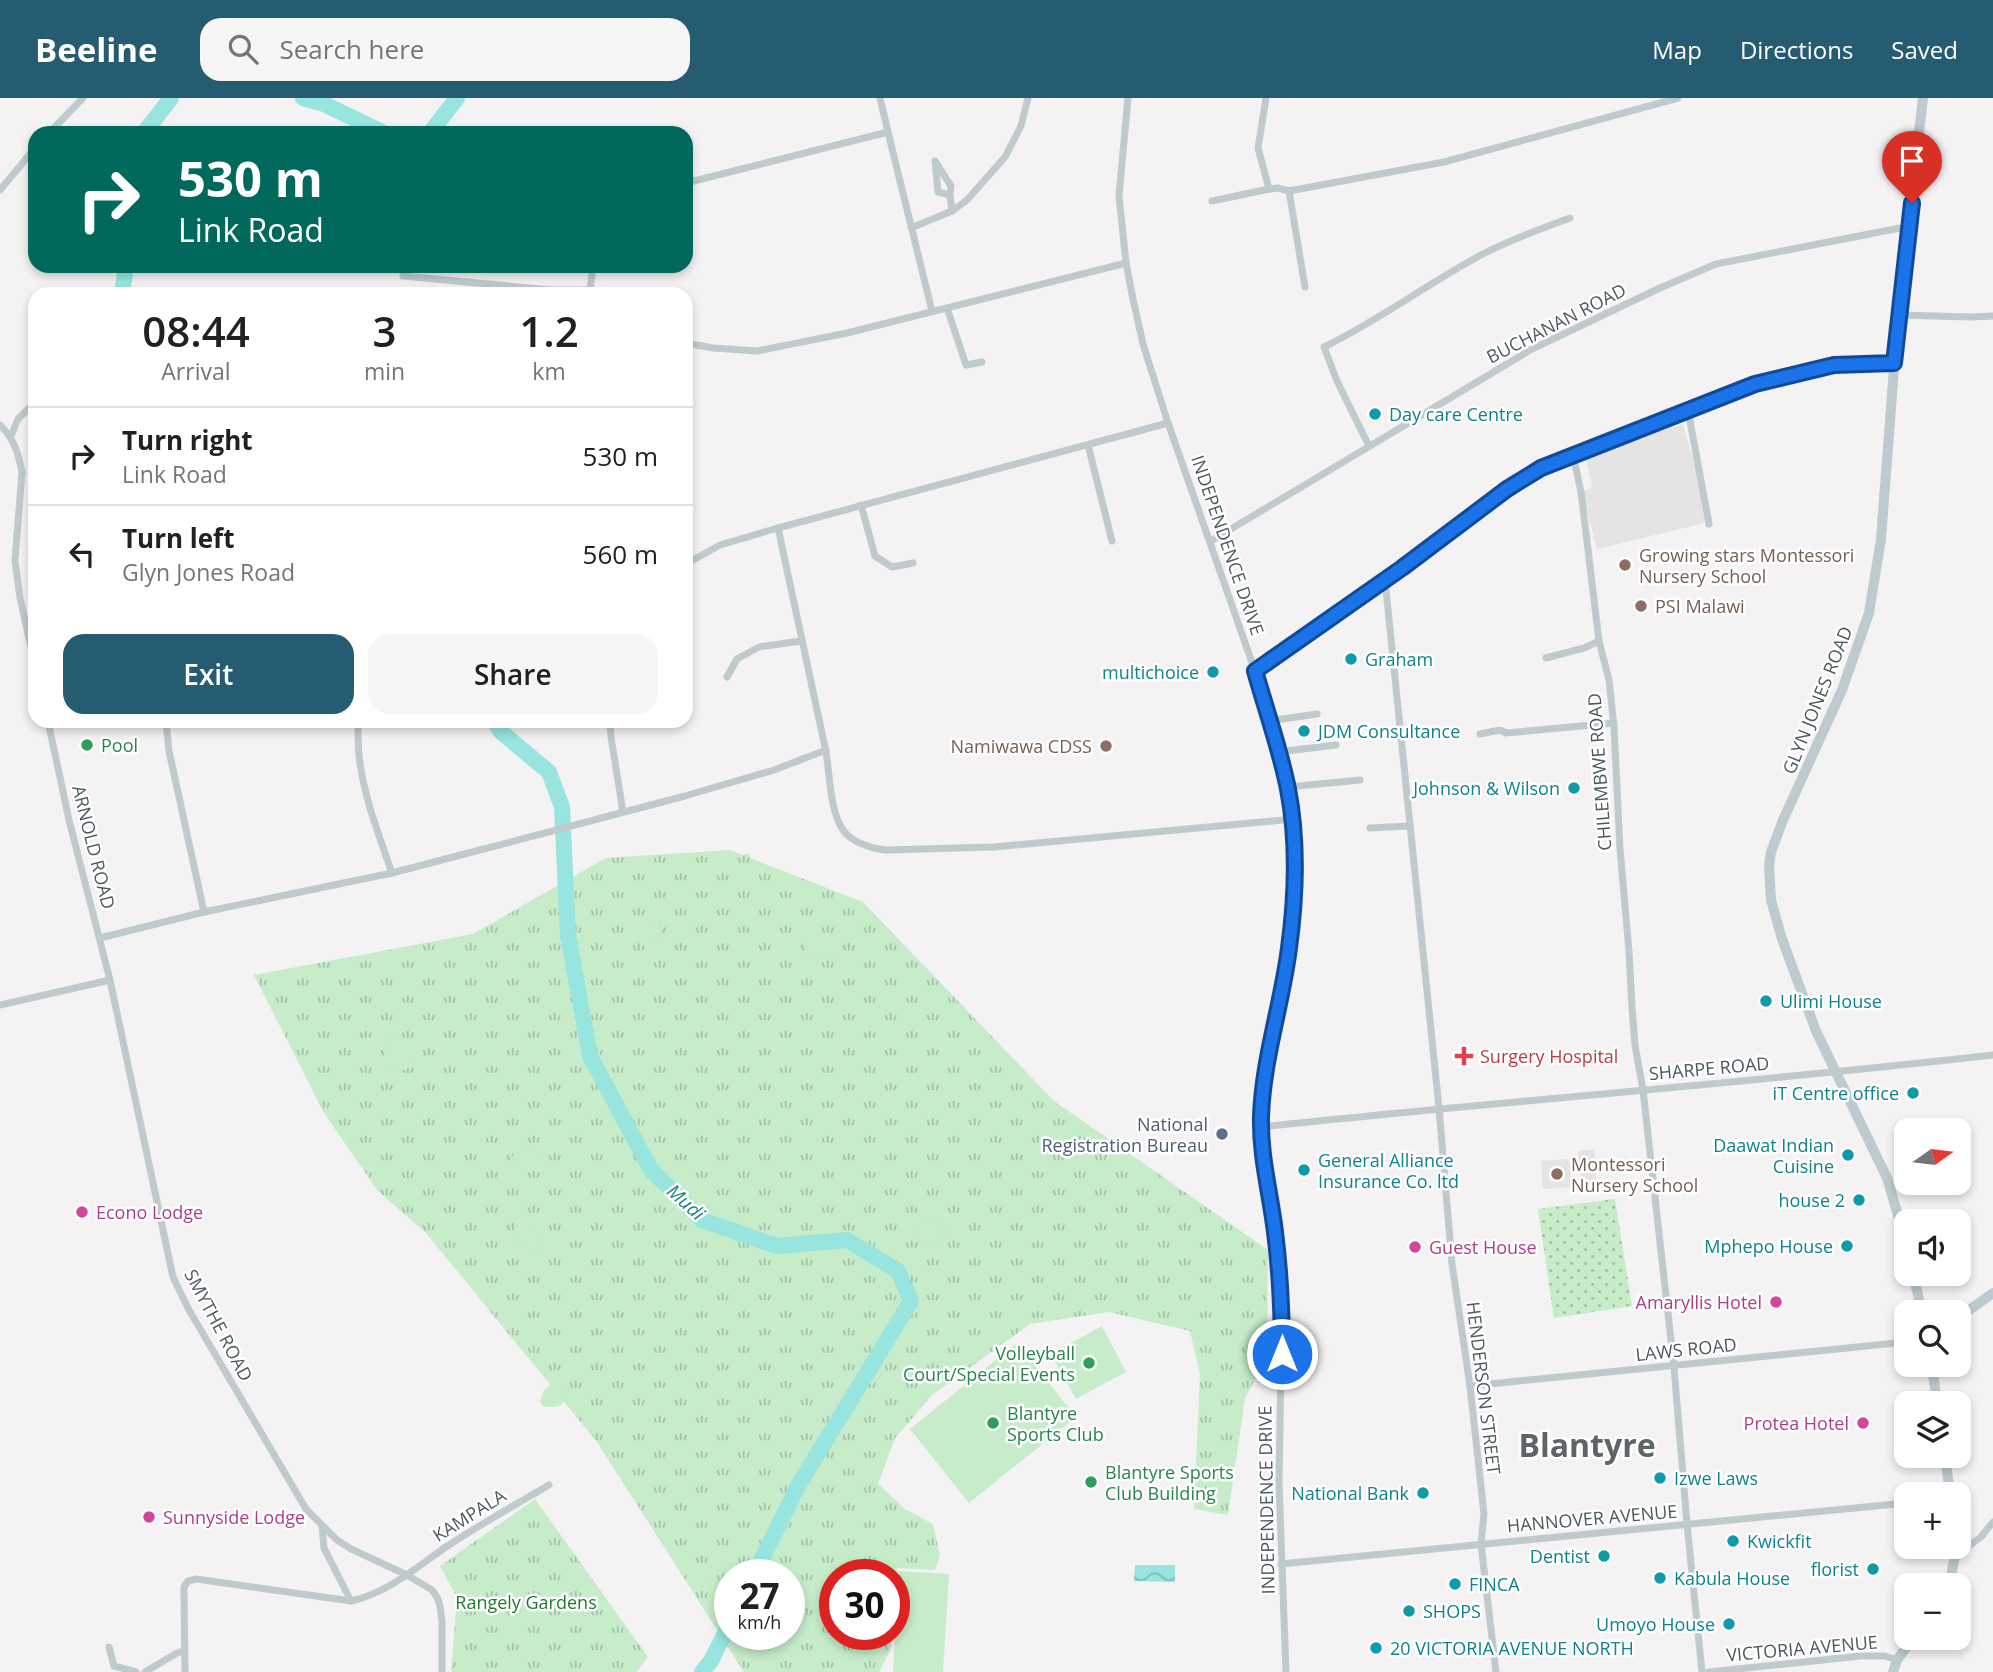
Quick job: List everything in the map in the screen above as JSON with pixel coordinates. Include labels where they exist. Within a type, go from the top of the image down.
[{"type":"street","points":[[56,126],[83,98]]},
{"type":"street","points":[[880,98],[932,311]]},
{"type":"street","points":[[911,228],[952,211],[967,200],[1005,157],[1021,126],[1028,98]]},
{"type":"street","name":"INDEPENDENCE DRIVE","points":[[1128,98],[1119,196],[1126,263],[1143,344],[1255,671],[1288,787],[1293,819],[1294,905],[1289,950],[1266,1066],[1261,1127],[1263,1162],[1275,1229],[1282,1298],[1279,1485],[1286,1672]]},
{"type":"street","points":[[1266,98],[1258,148],[1269,189]]},
{"type":"street","points":[[1212,201],[1269,189],[1289,191],[1444,162],[1678,98]]},
{"type":"street","name":"GLYN JONES ROAD","points":[[1896,1209],[1887,1178],[1816,1031],[1775,919],[1769,866],[1771,852],[1783,820],[1842,690],[1868,613],[1881,539],[1898,315],[1923,98]]},
{"type":"street","points":[[693,181],[888,132]]},
{"type":"street","points":[[0,190],[28,156]]},
{"type":"street","points":[[1289,191],[1305,287]]},
{"type":"street","points":[[950,195],[952,211]]},
{"type":"street","points":[[1369,446],[1337,381],[1324,347],[1351,334],[1416,292],[1483,254],[1570,218]]},
{"type":"street","name":"BUCHANAN ROAD","points":[[1211,541],[1532,349],[1660,288],[1716,264],[1854,236],[1900,228],[1909,229]]},
{"type":"street","points":[[693,344],[757,351],[847,333],[1126,263]]},
{"type":"street","points":[[403,275],[520,287]]},
{"type":"street","points":[[947,308],[966,365],[982,362]]},
{"type":"street","points":[[1898,315],[1993,316]]},
{"type":"street","points":[[1255,671],[1385,580],[1507,489],[1541,468],[1755,384],[1834,365],[1894,363]]},
{"type":"street","points":[[11,436],[18,419],[28,409]]},
{"type":"street","points":[[1688,410],[1709,524]]},
{"type":"street","points":[[693,560],[720,545],[778,527],[1168,423]]},
{"type":"street","points":[[0,425],[11,436],[22,472],[15,560],[16,578],[28,633]]},
{"type":"street","points":[[1088,445],[1112,541]]},
{"type":"street","name":"CHILEMBWE ROAD","points":[[1573,455],[1581,492],[1599,641],[1609,680],[1614,723],[1620,849],[1635,1045],[1643,1090],[1674,1367],[1686,1524],[1702,1672]]},
{"type":"street","points":[[861,505],[875,556],[892,567],[913,563]]},
{"type":"street","points":[[778,527],[826,750],[838,821],[850,838],[873,849],[994,847],[1293,819]]},
{"type":"street","name":"HENDERSON STREET","points":[[1385,580],[1439,1108],[1452,1264],[1470,1387],[1484,1514],[1481,1544],[1496,1672]]},
{"type":"street","points":[[727,677],[737,659],[759,647],[801,641]]},
{"type":"street","points":[[1546,658],[1599,641]]},
{"type":"street","points":[[1269,721],[1317,714]]},
{"type":"street","points":[[1480,734],[1500,730],[1506,733],[1614,723]]},
{"type":"street","name":"ARNOLD ROAD","points":[[49,728],[69,820],[110,980]]},
{"type":"street","points":[[167,728],[169,751],[204,912]]},
{"type":"street","points":[[358,728],[364,782],[392,873]]},
{"type":"street","points":[[610,728],[623,812]]},
{"type":"street","points":[[1278,752],[1336,745]]},
{"type":"street","points":[[100,938],[204,912],[392,873],[685,796],[826,750]]},
{"type":"street","points":[[1288,787],[1360,780]]},
{"type":"street","points":[[1370,828],[1409,826]]},
{"type":"street","points":[[0,1004],[110,980]]},
{"type":"street","name":"SMYTHE ROAD","points":[[110,980],[173,1277],[189,1310],[306,1509],[337,1540],[432,1590],[440,1606],[442,1672]]},
{"type":"street","name":"SHARPE ROAD","points":[[1261,1127],[1439,1108],[1837,1073],[1993,1055]]},
{"type":"street","points":[[1971,1309],[1993,1293]]},
{"type":"street","name":"LAWS ROAD","points":[[1470,1387],[1894,1343]]},
{"type":"street","name":"KAMPALA","points":[[351,1601],[371,1595],[407,1575],[473,1530],[549,1485]]},
{"type":"street","name":"HANNOVER AVENUE","points":[[1282,1564],[1894,1504]]},
{"type":"street","points":[[1971,1546],[1993,1522]]},
{"type":"street","points":[[322,1526],[324,1548],[351,1601]]},
{"type":"street","points":[[185,1672],[184,1587],[188,1581],[195,1579],[351,1601]]},
{"type":"street","points":[[109,1647],[114,1666],[136,1672]]},
{"type":"street","points":[[1893,1672],[1904,1650]]},
{"type":"street","points":[[145,1672],[184,1651]]},
{"type":"street","name":"VICTORIA AVENUE","points":[[1709,1672],[1860,1656],[1885,1656],[1897,1660]]},
{"type":"shaded area","points":[[1683,424],[1697,474],[1705,523],[1597,549],[1582,492],[1592,487],[1585,454]]},
{"type":"shaded area","name":"Montessori Nursery School","points":[[1594,1149],[1597,1187],[1581,1188],[1578,1151]]},
{"type":"shaded area","name":"Montessori Nursery School","points":[[1570,1159],[1572,1187],[1543,1189],[1541,1161]]},
{"type":"green space","name":"Blantyre Sports Club","points":[[730,850],[742,855],[749,854],[750,858],[863,902],[1054,1101],[1268,1250],[1267,1358],[1245,1398],[1228,1515],[1194,1509],[1200,1374],[1190,1331],[1109,1312],[1030,1324],[932,1395],[895,1438],[878,1484],[905,1509],[933,1524],[940,1555],[935,1570],[910,1569],[910,1559],[819,1559],[819,1650],[890,1650],[879,1672],[744,1672],[730,1650],[805,1650],[805,1559],[714,1559],[714,1625],[597,1442],[426,1233],[378,1191],[324,1113],[254,975],[473,934],[606,858]]},
{"type":"green space","points":[[645,920],[654,921],[662,928],[658,939],[647,947],[639,943],[634,936],[637,924]]},
{"type":"green space","points":[[816,931],[836,936],[843,944],[836,955],[806,952],[805,944]]},
{"type":"green space","points":[[399,1039],[412,1048],[416,1058],[416,1063],[404,1070],[390,1067],[383,1048],[386,1040]]},
{"type":"green space","points":[[525,1143],[532,1147],[539,1159],[528,1170],[520,1171],[511,1159],[518,1145]]},
{"type":"green space","points":[[1615,1199],[1632,1306],[1554,1318],[1538,1209]]},
{"type":"green space","points":[[933,1217],[941,1222],[945,1233],[942,1238],[927,1244],[917,1239],[917,1231],[922,1223]]},
{"type":"green space","points":[[524,1222],[537,1234],[538,1251],[525,1248],[515,1237],[513,1232]]},
{"type":"green space","name":"Volleyball Court/Special Events","points":[[1102,1326],[1126,1372],[1076,1399],[1051,1354]]},
{"type":"green space","name":"Blantyre Sports Club","points":[[1017,1343],[1076,1417],[969,1503],[910,1429]]},
{"type":"green space","points":[[555,1382],[561,1383],[568,1396],[558,1406],[544,1407],[540,1402],[542,1395]]},
{"type":"green space","name":"Rangely Gardens","points":[[535,1499],[648,1657],[637,1672],[451,1672],[457,1598],[440,1566]]},
{"type":"green space","points":[[910,1572],[949,1574],[943,1672],[893,1672],[894,1650],[910,1650]]},
{"type":"water","points":[[1135,1565],[1175,1565],[1175,1582],[1134,1581]]},
{"type":"waterway","name":"Mudi","points":[[149,126],[171,98]]},
{"type":"waterway","name":"Mudi","points":[[303,98],[324,104],[370,126]]},
{"type":"waterway","name":"Mudi","points":[[435,126],[457,98]]},
{"type":"waterway","name":"Mudi","points":[[123,287],[125,273]]},
{"type":"waterway","name":"Mudi","points":[[498,728],[549,772],[562,807],[568,935],[590,1056],[651,1170],[702,1220],[777,1246],[847,1240],[898,1271],[911,1301],[798,1486],[762,1559]]},
{"type":"waterway","name":"Mudi","points":[[702,1672],[716,1650]]},
{"type":"place","name":"Day care Centre","points":[[1375,414]]},
{"type":"place","name":"Growing stars Montessori Nursery School","points":[[1625,565]]},
{"type":"place","name":"PSI Malawi","points":[[1641,606]]},
{"type":"place","name":"Graham","points":[[1351,659]]},
{"type":"place","name":"multichoice","points":[[1213,672]]},
{"type":"place","name":"JDM Consultance","points":[[1304,731]]},
{"type":"place","name":"Pool","points":[[87,745]]},
{"type":"place","name":"Namiwawa CDSS","points":[[1106,746]]},
{"type":"place","name":"Johnson & Wilson","points":[[1574,788]]},
{"type":"place","name":"Ulimi House","points":[[1766,1001]]},
{"type":"place","name":"Surgery Hospital","points":[[1464,1056]]},
{"type":"place","name":"iT Centre office","points":[[1913,1093]]},
{"type":"place","name":"National Registration Bureau","points":[[1222,1134]]},
{"type":"place","name":"Daawat Indian Cuisine","points":[[1848,1155]]},
{"type":"place","name":"General Alliance Insurance Co. ltd","points":[[1304,1170]]},
{"type":"place","name":"Montessori Nursery School","points":[[1557,1174]]},
{"type":"place","name":"house 2","points":[[1859,1200]]},
{"type":"place","name":"Econo Lodge","points":[[82,1212]]},
{"type":"place","name":"Mphepo House","points":[[1847,1246]]},
{"type":"place","name":"Guest House","points":[[1415,1247]]},
{"type":"place","name":"Amaryllis Hotel","points":[[1776,1302]]},
{"type":"place","name":"Volleyball Court/Special Events","points":[[1089,1363]]},
{"type":"place","name":"Blantyre Sports Club","points":[[993,1423]]},
{"type":"place","name":"Protea Hotel","points":[[1863,1423]]},
{"type":"place","name":"Izwe Laws","points":[[1660,1478]]},
{"type":"place","name":"Blantyre Sports Club Building","points":[[1091,1482]]},
{"type":"place","name":"National Bank","points":[[1423,1493]]},
{"type":"place","name":"Sunnyside Lodge","points":[[149,1517]]},
{"type":"place","name":"Kwickfit","points":[[1733,1541]]},
{"type":"place","name":"Dentist","points":[[1604,1556]]},
{"type":"place","name":"florist","points":[[1873,1569]]},
{"type":"place","name":"Kabula House","points":[[1660,1578]]},
{"type":"place","name":"FINCA","points":[[1455,1584]]},
{"type":"place","name":"SHOPS","points":[[1409,1611]]},
{"type":"place","name":"Umoyo House","points":[[1729,1624]]},
{"type":"place","name":"20 VICTORIA AVENUE NORTH","points":[[1376,1648]]},
{"type":"district","name":"Blantyre","points":[[1587,1444]]},
{"type":"route","points":[[1282,1354],[1282,1298],[1275,1229],[1263,1162],[1261,1111],[1266,1066],[1289,950],[1294,905],[1293,819],[1288,787],[1255,671],[1402,568],[1507,489],[1541,468],[1755,384],[1834,365],[1894,363],[1912,203]]}]
